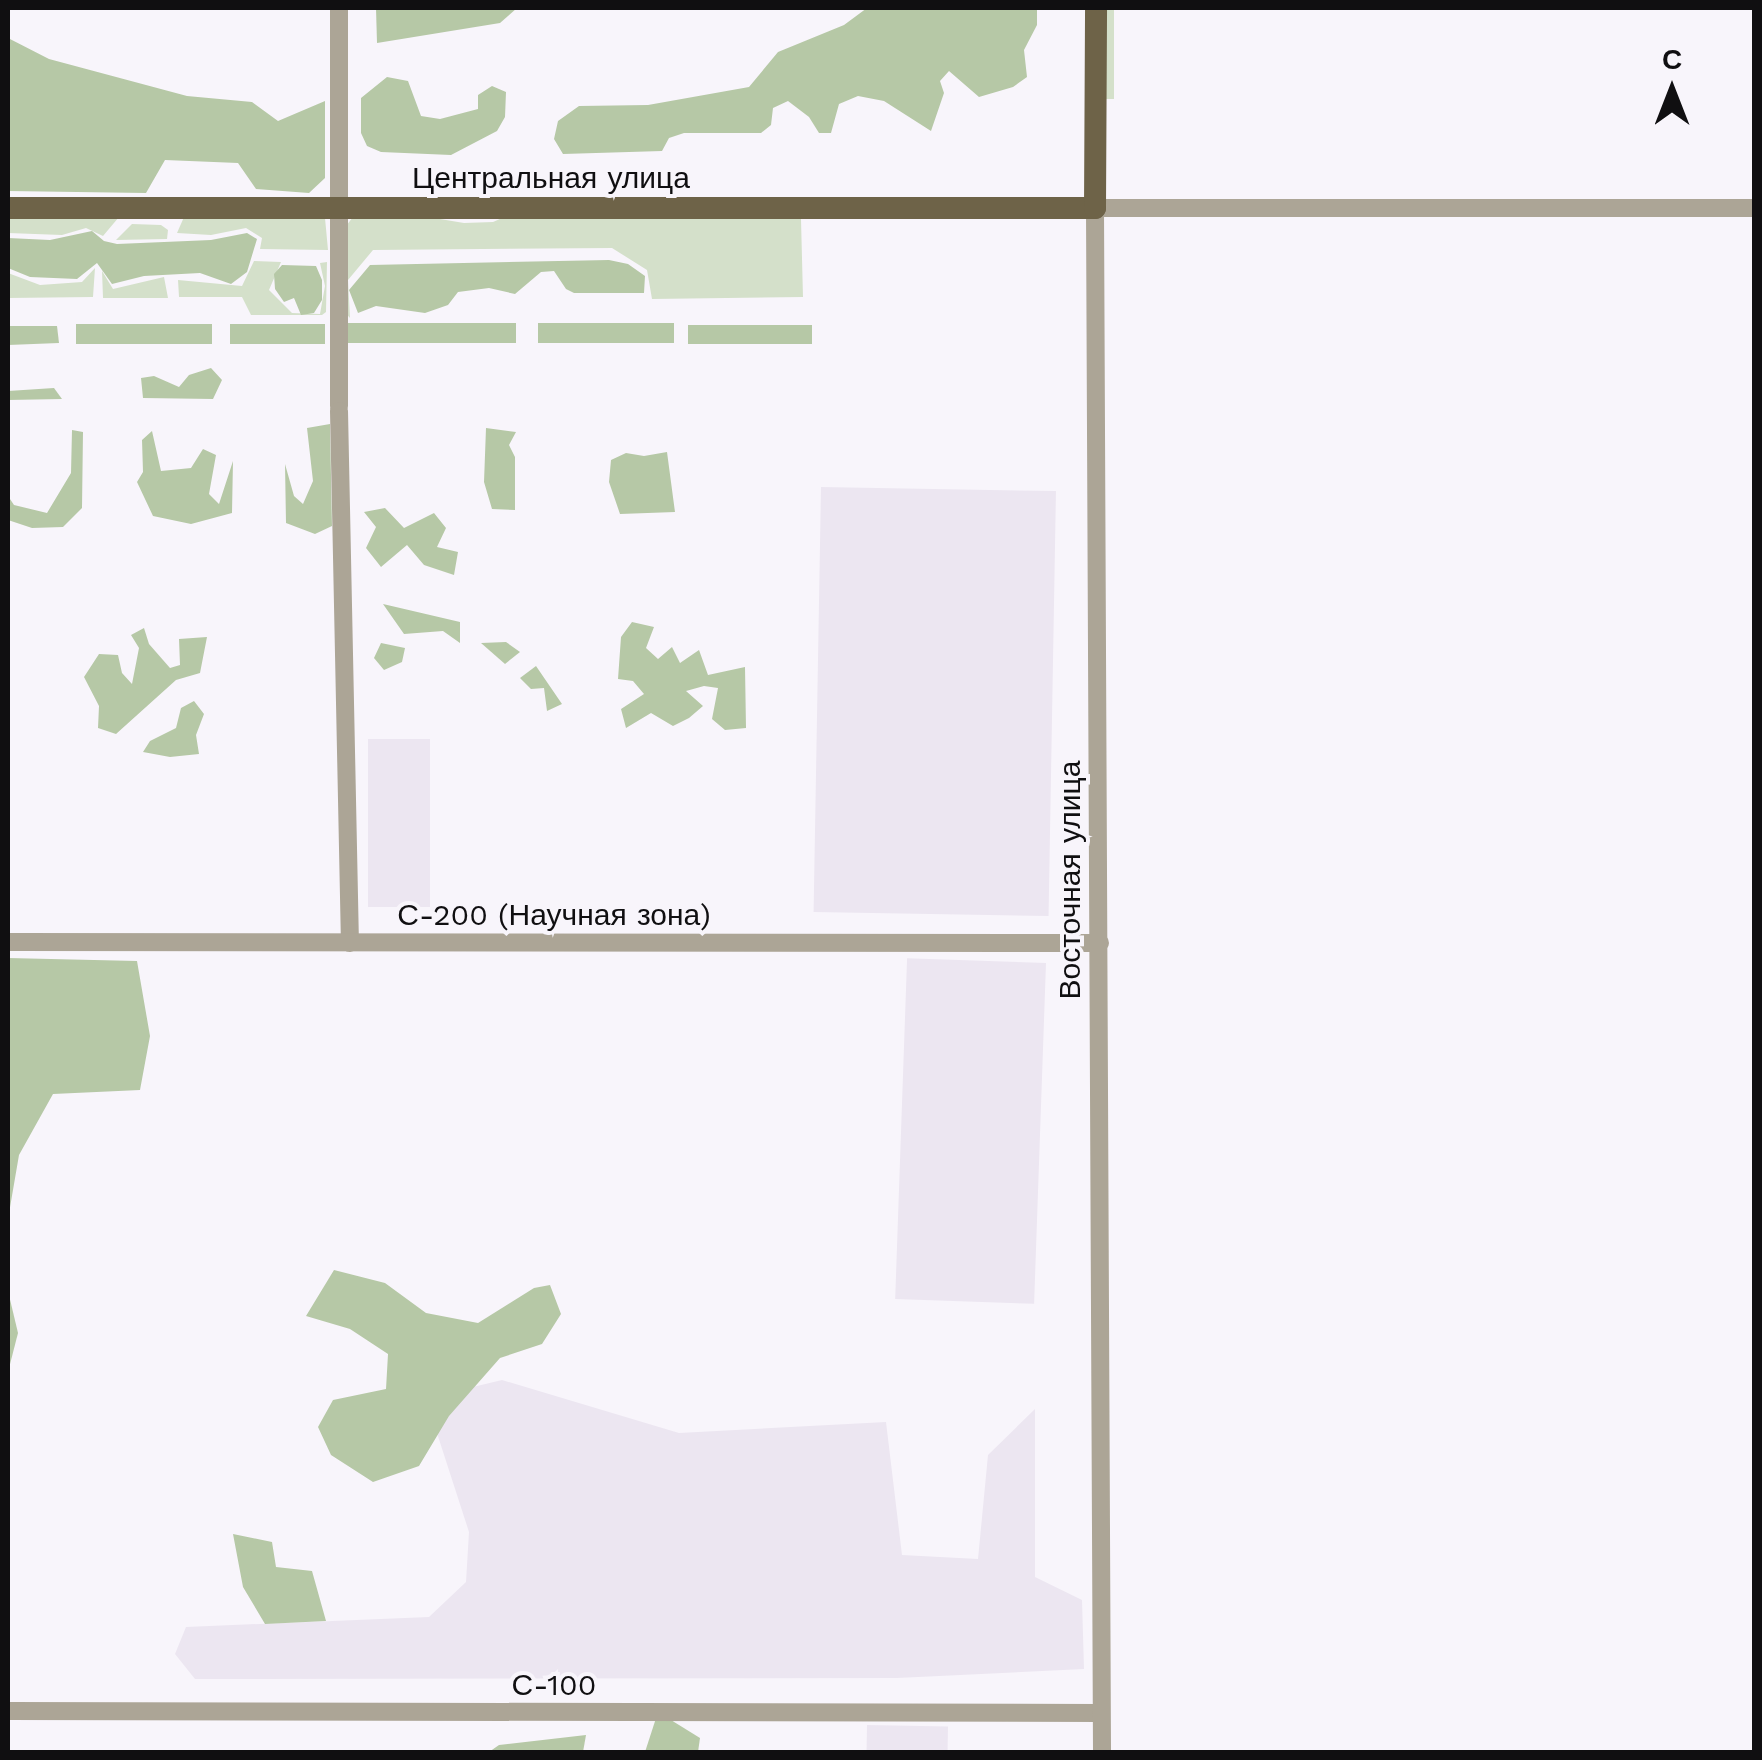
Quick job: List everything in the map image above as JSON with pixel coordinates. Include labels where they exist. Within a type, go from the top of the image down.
[{"type":"main road","name":"Восточная улица","points":[[1095,208],[1096,8]]},
{"type":"main road","name":"Центральная улица","points":[[8,208],[1095,208]]},
{"type":"street","points":[[339,8],[339,409],[350,942]]},
{"type":"street","points":[[1095,208],[1754,208]]},
{"type":"street","name":"Восточная улица","points":[[1095,208],[1102,1752]]},
{"type":"street","name":"С-200 (Научная зона)","points":[[8,942],[1100,943]]},
{"type":"street","name":"С-100","points":[[8,1711],[1101,1713]]},
{"type":"shaded area","points":[[821,487],[1056,491],[1049,916],[814,912]]},
{"type":"shaded area","points":[[368,739],[430,739],[430,907],[368,907]]},
{"type":"shaded area","points":[[907,958],[1046,963],[1034,1304],[895,1299]]},
{"type":"shaded area","points":[[502,1380],[679,1433],[886,1422],[902,1555],[978,1559],[988,1455],[1035,1409],[1035,1577],[1082,1600],[1084,1669],[897,1678],[195,1679],[175,1654],[186,1627],[429,1617],[466,1582],[469,1532],[435,1427],[419,1400]]},
{"type":"shaded area","points":[[867,1725],[948,1726],[948,1752],[867,1752]]},
{"type":"green space","points":[[376,8],[517,8],[500,23],[377,43]]},
{"type":"green space","points":[[867,8],[1037,8],[1037,25],[1024,50],[1027,77],[1013,87],[979,97],[949,71],[940,81],[944,93],[931,131],[884,101],[858,96],[839,104],[831,133],[819,133],[809,117],[788,101],[773,108],[771,125],[761,133],[684,133],[669,138],[662,151],[563,154],[554,139],[558,121],[579,106],[648,105],[749,87],[778,52],[844,25]]},
{"type":"green space","points":[[1104,8],[1114,8],[1114,99],[1104,99]]},
{"type":"green space","points":[[8,38],[49,59],[187,96],[252,102],[278,121],[325,101],[325,178],[309,193],[256,189],[238,163],[165,160],[146,193],[8,191]]},
{"type":"green space","points":[[387,77],[408,81],[421,116],[440,119],[478,109],[478,95],[492,86],[506,92],[505,117],[497,131],[451,155],[381,152],[367,146],[361,133],[361,98]]},
{"type":"green space","points":[[509,215],[801,219],[803,297],[652,299],[647,270],[612,248],[373,250],[348,280],[350,318],[343,310],[346,226],[353,217],[422,216],[464,223],[493,222]]},
{"type":"green space","points":[[8,217],[119,217],[103,236],[86,228],[62,235],[8,233]]},
{"type":"green space","points":[[184,217],[325,218],[328,250],[260,249],[262,238],[246,228],[211,235],[177,233]]},
{"type":"green space","points":[[132,224],[161,225],[168,230],[167,239],[116,240]]},
{"type":"green space","points":[[92,231],[104,241],[117,244],[211,240],[247,233],[257,239],[247,272],[231,284],[200,273],[144,276],[112,284],[97,263],[77,279],[30,277],[8,268],[8,238],[50,240]]},
{"type":"green space","points":[[609,260],[628,264],[645,276],[644,293],[574,293],[566,289],[554,271],[541,272],[515,294],[489,288],[458,292],[448,305],[425,313],[376,306],[358,313],[349,290],[370,265]]},
{"type":"green space","points":[[254,261],[281,262],[269,290],[292,313],[320,314],[325,286],[320,263],[327,262],[326,312],[322,315],[251,315],[242,297],[179,297],[178,280],[242,286]]},
{"type":"green space","points":[[282,265],[316,266],[322,280],[322,300],[314,313],[301,315],[294,298],[284,302],[275,289],[274,274]]},
{"type":"green space","points":[[95,268],[93,297],[8,298],[8,273],[40,285],[82,282]]},
{"type":"green space","points":[[102,271],[113,289],[164,277],[168,298],[103,298]]},
{"type":"green space","points":[[345,323],[516,323],[516,343],[345,343]]},
{"type":"green space","points":[[538,323],[674,323],[674,343],[538,343]]},
{"type":"green space","points":[[76,324],[212,324],[212,344],[76,344]]},
{"type":"green space","points":[[230,324],[325,324],[325,344],[230,344]]},
{"type":"green space","points":[[688,325],[812,325],[812,344],[688,344]]},
{"type":"green space","points":[[8,326],[57,326],[59,343],[8,345]]},
{"type":"green space","points":[[211,368],[222,380],[213,399],[143,398],[141,378],[154,376],[179,387],[189,375]]},
{"type":"green space","points":[[54,388],[62,399],[8,400],[8,391]]},
{"type":"green space","points":[[330,424],[332,526],[315,534],[286,523],[285,464],[294,496],[303,504],[313,481],[307,428]]},
{"type":"green space","points":[[486,428],[516,432],[509,445],[515,457],[515,510],[492,509],[484,482]]},
{"type":"green space","points":[[72,430],[83,432],[82,508],[63,527],[32,528],[8,520],[8,496],[14,505],[47,513],[71,473]]},
{"type":"green space","points":[[152,431],[161,471],[191,468],[203,449],[216,455],[209,494],[219,504],[233,461],[232,513],[191,524],[153,516],[137,482],[143,472],[142,440]]},
{"type":"green space","points":[[667,452],[675,512],[620,514],[609,482],[611,460],[626,453],[644,456]]},
{"type":"green space","points":[[385,508],[404,528],[434,513],[446,528],[437,547],[458,552],[454,575],[424,565],[407,545],[381,567],[366,548],[376,527],[364,512]]},
{"type":"green space","points":[[383,604],[460,622],[460,643],[443,631],[404,634]]},
{"type":"green space","points":[[632,622],[654,627],[646,648],[658,659],[672,647],[680,663],[699,650],[708,675],[745,667],[746,728],[725,730],[712,719],[718,688],[704,686],[686,691],[703,706],[689,718],[673,726],[651,713],[626,728],[621,709],[644,694],[633,681],[618,679],[621,637]]},
{"type":"green space","points":[[144,628],[149,644],[170,668],[180,665],[179,639],[207,637],[200,673],[176,680],[116,734],[98,728],[99,706],[84,677],[99,654],[118,655],[122,673],[132,684],[139,648],[131,635]]},
{"type":"green space","points":[[506,642],[520,652],[505,664],[481,643]]},
{"type":"green space","points":[[381,643],[405,648],[402,662],[384,670],[374,658]]},
{"type":"green space","points":[[536,666],[562,704],[547,711],[544,688],[531,689],[520,678]]},
{"type":"green space","points":[[194,701],[204,714],[196,735],[199,754],[170,757],[143,752],[150,741],[176,728],[181,708]]},
{"type":"green space","points":[[8,958],[137,961],[150,1036],[140,1090],[53,1094],[19,1155],[8,1219]]},
{"type":"green space","points":[[334,1270],[385,1283],[426,1313],[478,1323],[534,1288],[550,1285],[561,1314],[542,1344],[500,1358],[449,1416],[419,1466],[373,1482],[331,1455],[318,1427],[333,1400],[386,1389],[388,1354],[350,1329],[306,1316]]},
{"type":"green space","points":[[8,1291],[18,1333],[8,1372]]},
{"type":"green space","points":[[233,1534],[272,1542],[276,1567],[312,1571],[326,1621],[265,1624],[243,1587]]},
{"type":"green space","points":[[658,1712],[700,1738],[698,1752],[645,1752]]},
{"type":"green space","points":[[586,1735],[583,1752],[489,1752],[499,1745]]}]
